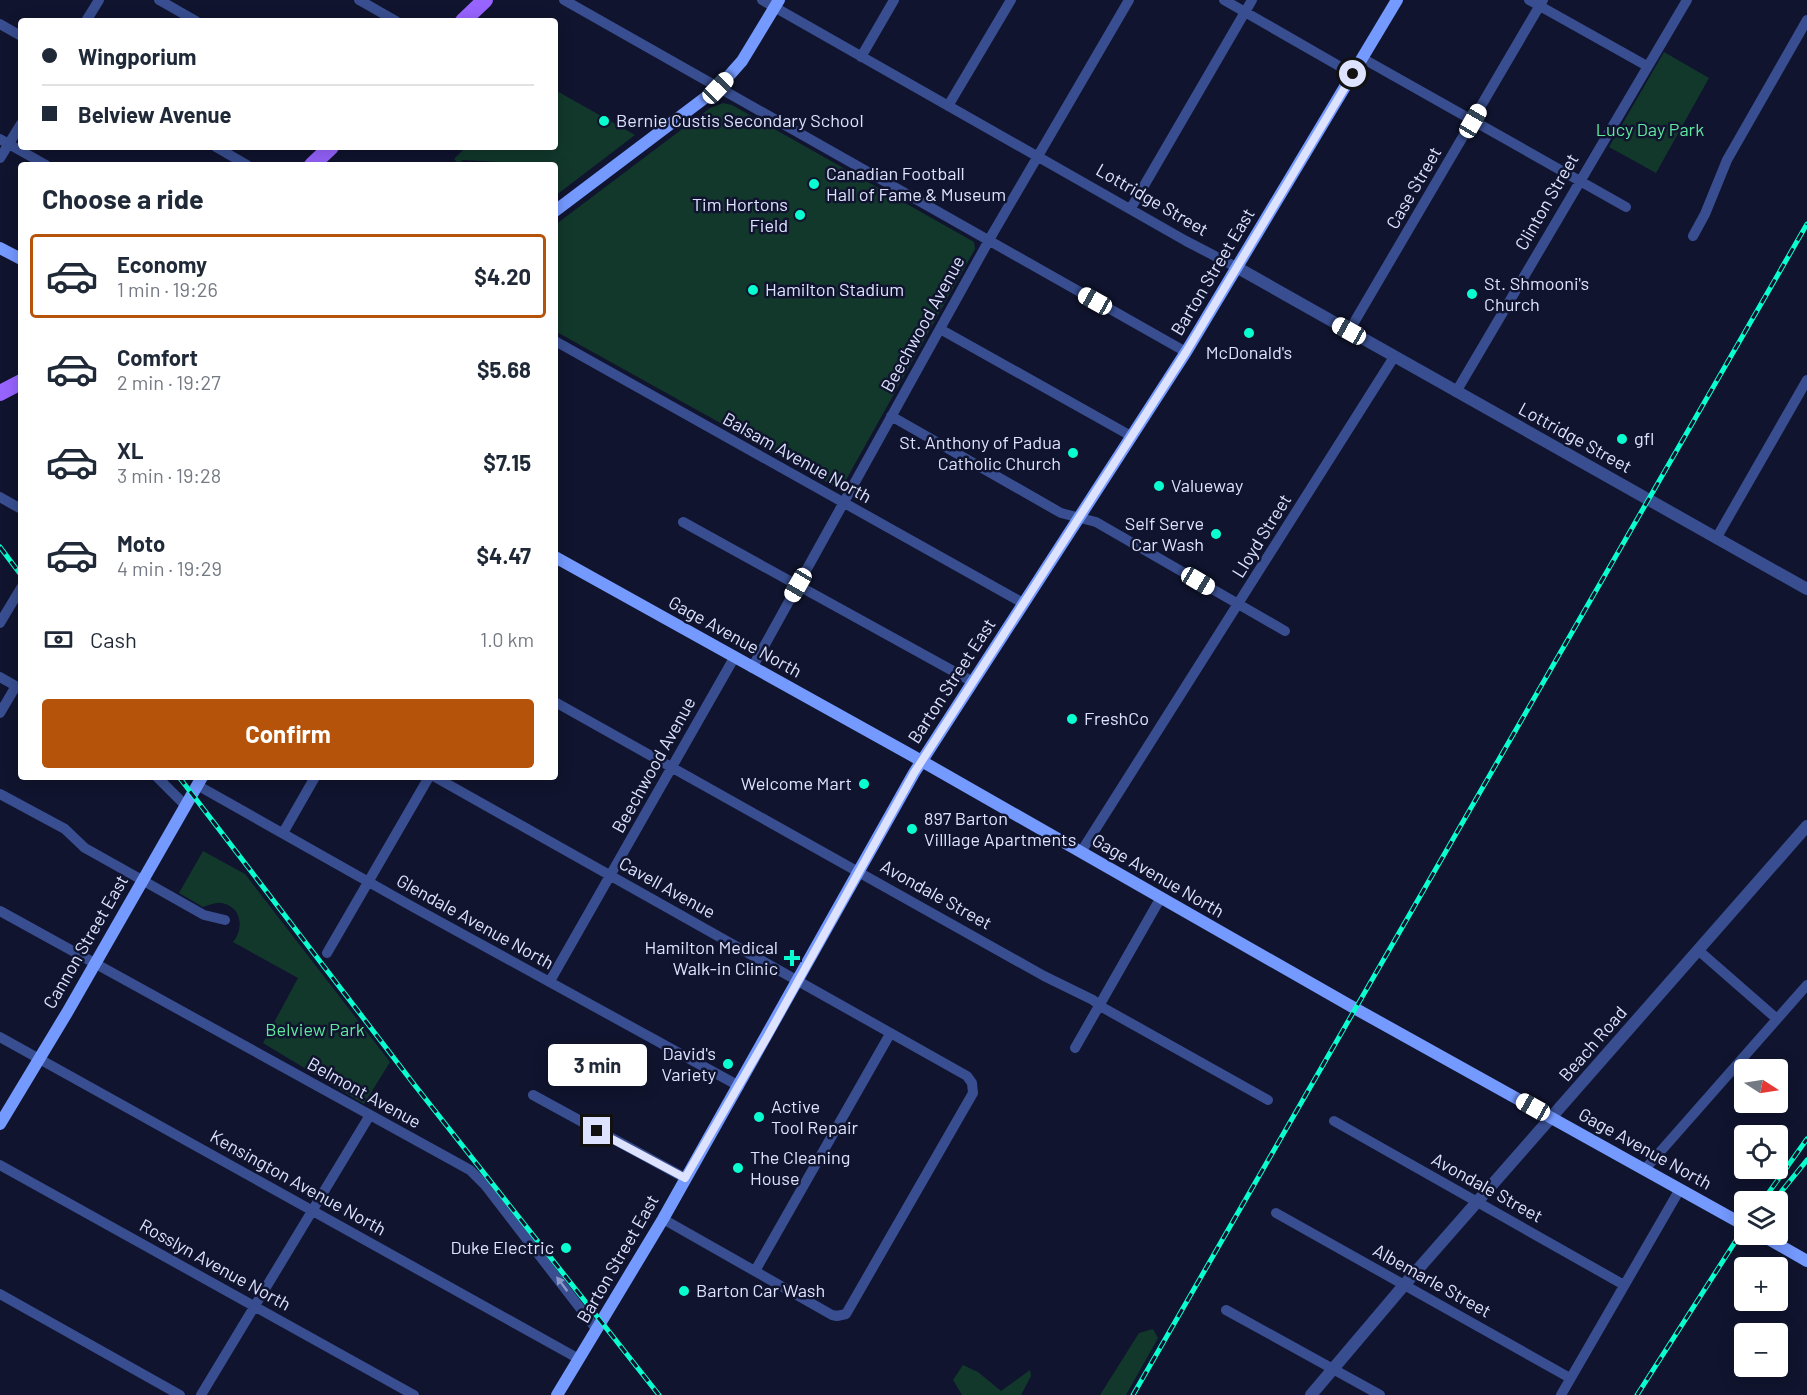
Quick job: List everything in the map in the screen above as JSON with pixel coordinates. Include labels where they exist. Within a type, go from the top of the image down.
[{"type":"main road","points":[[466,18],[485,0]]},
{"type":"main road","name":"Barton Street East","points":[[557,1395],[663,1219],[921,762],[1186,352],[1397,0]]},
{"type":"main road","points":[[558,209],[718,88],[742,61],[777,3]]},
{"type":"main road","points":[[315,162],[328,150]]},
{"type":"main road","points":[[0,248],[18,258]]},
{"type":"main road","points":[[0,393],[18,385]]},
{"type":"main road","name":"Gage Avenue North","points":[[558,559],[1081,852],[1160,899],[1734,1219]]},
{"type":"main road","name":"Cannon Street East","points":[[0,1124],[95,964],[199,781]]},
{"type":"main road","points":[[1779,1245],[1807,1261]]},
{"type":"street","points":[[88,18],[99,0]]},
{"type":"street","points":[[159,0],[191,18]]},
{"type":"street","points":[[359,0],[391,18]]},
{"type":"street","points":[[564,0],[1186,352]]},
{"type":"street","name":"Lottridge Street","points":[[762,0],[777,3],[861,57],[1186,241],[1717,537],[1805,583]]},
{"type":"street","points":[[861,57],[894,0]]},
{"type":"street","points":[[948,106],[1011,0]]},
{"type":"street","name":"Beechwood Avenue","points":[[752,668],[989,241],[1129,0]]},
{"type":"street","points":[[1224,0],[1353,74]]},
{"type":"street","points":[[1131,208],[1252,0]]},
{"type":"street","points":[[1529,0],[1541,3],[1647,66]]},
{"type":"street","name":"Clinton Street","points":[[1456,392],[1687,0]]},
{"type":"street","name":"Case Street","points":[[1349,331],[1541,3]]},
{"type":"street","points":[[1693,236],[1705,214],[1727,160],[1807,20]]},
{"type":"street","points":[[0,24],[18,34]]},
{"type":"street","points":[[1362,58],[1626,207]]},
{"type":"street","points":[[0,158],[4,141],[18,127]]},
{"type":"street","points":[[4,141],[18,149]]},
{"type":"street","points":[[20,150],[41,162]]},
{"type":"street","points":[[221,150],[242,162]]},
{"type":"street","points":[[940,329],[1131,436]]},
{"type":"street","name":"Balsam Avenue North","points":[[558,343],[1023,603]]},
{"type":"street","name":"Lloyd Street","points":[[1081,852],[1394,357]]},
{"type":"street","points":[[1717,537],[1807,380]]},
{"type":"street","points":[[891,416],[1061,513],[1096,522],[1238,606],[1285,631]]},
{"type":"street","points":[[0,497],[18,507]]},
{"type":"street","points":[[683,522],[973,682]]},
{"type":"street","points":[[0,623],[18,593]]},
{"type":"street","name":"Beechwood Avenue","points":[[550,981],[734,658]]},
{"type":"street","points":[[0,677],[18,688],[0,712]]},
{"type":"street","name":"Avondale Street","points":[[558,704],[1044,976],[1093,1000],[1268,1100]]},
{"type":"street","points":[[160,780],[185,805]]},
{"type":"street","points":[[283,833],[313,780]]},
{"type":"street","points":[[327,953],[427,780]]},
{"type":"street","name":"Cavell Avenue","points":[[440,780],[967,1076],[973,1086],[973,1093],[846,1314],[832,1315],[755,1271]]},
{"type":"street","name":"Glendale Avenue North","points":[[199,781],[283,833],[369,882],[739,1086]]},
{"type":"street","points":[[0,794],[65,829],[85,848],[204,915],[225,920]]},
{"type":"street","name":"Beach Road","points":[[1311,1395],[1405,1284],[1807,826]]},
{"type":"street","points":[[1075,1048],[1160,899]]},
{"type":"street","name":"Belmont Avenue","points":[[0,911],[470,1170],[485,1185],[597,1330]]},
{"type":"street","points":[[1698,950],[1777,1018]]},
{"type":"street","points":[[1645,1169],[1807,985]]},
{"type":"street","points":[[663,1219],[755,1271],[890,1034]]},
{"type":"street","name":"Kensington Avenue North","points":[[0,1037],[579,1359]]},
{"type":"street","points":[[533,1095],[685,1178]]},
{"type":"street","points":[[201,1395],[370,1115]]},
{"type":"street","name":"Avondale Street","points":[[1334,1121],[1624,1285]]},
{"type":"street","name":"Rosslyn Avenue North","points":[[0,1165],[414,1395]]},
{"type":"street","points":[[1561,1395],[1680,1189]]},
{"type":"street","name":"Albemarle Street","points":[[1276,1213],[1570,1378]]},
{"type":"street","points":[[0,1294],[180,1395]]},
{"type":"street","points":[[1226,1310],[1380,1395]]},
{"type":"green space","name":"Lucy Day Park","points":[[1664,52],[1709,78],[1656,173],[1609,147]]},
{"type":"green space","points":[[558,92],[635,135],[558,194],[558,162],[463,160],[457,162],[454,159],[463,150],[558,150]]},
{"type":"green space","name":"Hamilton Stadium","points":[[723,103],[732,105],[974,242],[975,249],[842,487],[837,488],[558,333],[558,223],[710,108]]},
{"type":"green space","name":"Belview Park","points":[[203,851],[245,874],[390,1062],[364,1104],[263,1043],[298,978],[233,942],[240,925],[237,914],[229,905],[217,903],[203,907],[179,893]]},
{"type":"green space","points":[[1153,1329],[1158,1338],[1126,1395],[1100,1395],[1139,1333]]},
{"type":"green space","points":[[963,1365],[978,1372],[1001,1391],[1030,1370],[1031,1376],[1021,1395],[962,1395],[953,1380]]},
{"type":"railway","points":[[1133,1395],[1807,224]]},
{"type":"railway","points":[[0,547],[18,571]]},
{"type":"railway","points":[[181,780],[413,1083],[659,1395]]},
{"type":"railway","points":[[1770,1191],[1807,1139]]},
{"type":"railway","points":[[1782,1191],[1807,1160]]},
{"type":"railway","points":[[1637,1395],[1734,1244]]},
{"type":"place","name":"Bernie Custis Secondary School","points":[[604,121]]},
{"type":"place","name":"Canadian Football Hall of Fame & Museum","points":[[814,184]]},
{"type":"place","name":"Tim Hortons Field","points":[[800,215]]},
{"type":"place","name":"Hamilton Stadium","points":[[753,290]]},
{"type":"place","name":"St. Shmooni's Church","points":[[1472,294]]},
{"type":"place","name":"McDonald's","points":[[1249,333]]},
{"type":"place","name":"gfl","points":[[1622,439]]},
{"type":"place","name":"St. Anthony of Padua Catholic Church","points":[[1073,453]]},
{"type":"place","name":"Valueway","points":[[1159,486]]},
{"type":"place","name":"Self Serve Car Wash","points":[[1216,534]]},
{"type":"place","name":"FreshCo","points":[[1072,719]]},
{"type":"place","name":"Welcome Mart","points":[[864,784]]},
{"type":"place","name":"897 Barton Villlage Apartments","points":[[912,829]]},
{"type":"place","name":"Hamilton Medical Walk-in Clinic","points":[[792,958]]},
{"type":"place","name":"David's Variety","points":[[728,1064]]},
{"type":"place","name":"Active Tool Repair","points":[[759,1117]]},
{"type":"place","name":"The Cleaning House","points":[[738,1168]]},
{"type":"place","name":"Duke Electric","points":[[566,1248]]},
{"type":"place","name":"Barton Car Wash","points":[[684,1291]]},
{"type":"route","points":[[597,1131],[685,1178],[767,1037],[914,773],[1186,352],[1353,74]]}]
